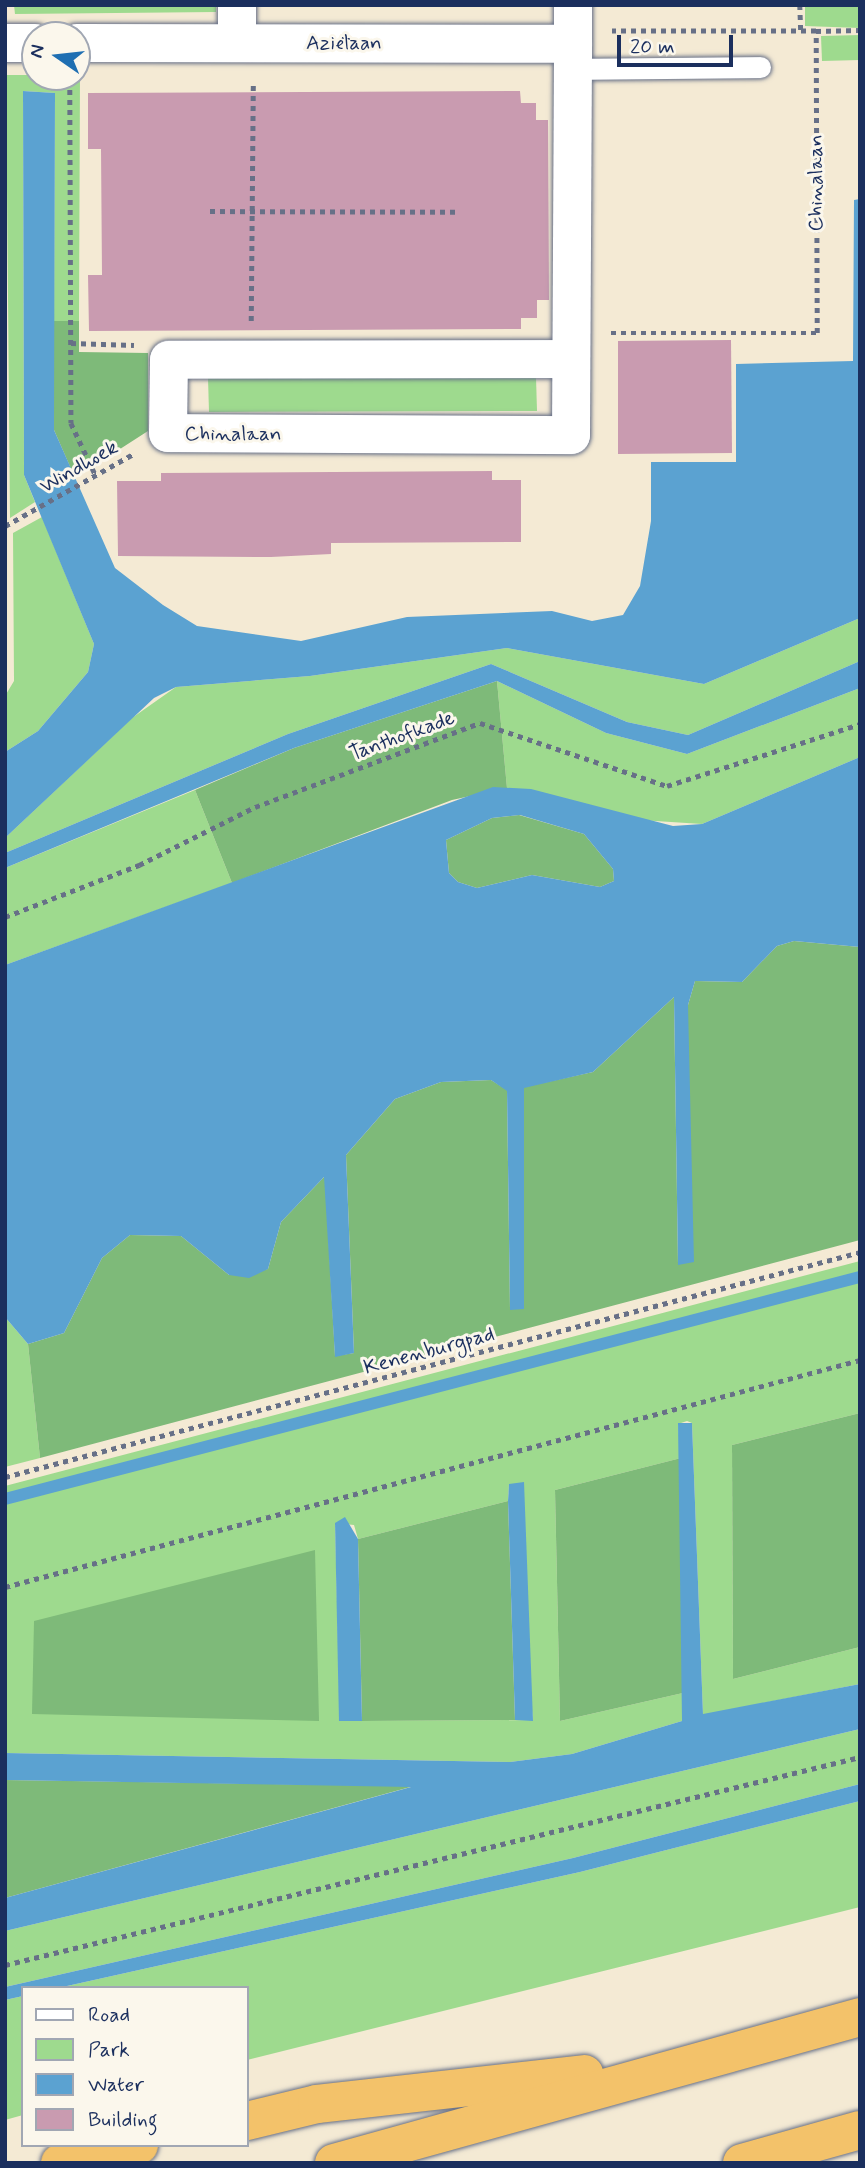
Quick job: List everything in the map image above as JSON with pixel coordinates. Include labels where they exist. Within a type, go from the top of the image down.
[{"type":"highway","points":[[334,2163],[860,2017]]},
{"type":"highway","points":[[248,2121],[317,2104],[704,2061]]},
{"type":"highway","points":[[742,2163],[860,2130]]},
{"type":"highway","points":[[60,2163],[130,2147]]},
{"type":"street","name":"Aziëlaan","points":[[91,42],[242,30],[573,37]]},
{"type":"street","name":"Chinalaan","points":[[169,360],[168,433],[571,435],[573,37]]},
{"type":"street","points":[[169,360],[250,360],[571,346]]},
{"type":"lane","points":[[573,37],[760,67]]},
{"type":"path","points":[[800,5],[801,31]]},
{"type":"path","points":[[242,30],[252,212],[250,360]]},
{"type":"path","points":[[573,37],[860,30]]},
{"type":"path","name":"Chinalaan","points":[[571,346],[817,332],[816,31]]},
{"type":"path","points":[[70,91],[71,423],[96,476]]},
{"type":"path","points":[[210,211],[457,212]]},
{"type":"path","points":[[71,344],[148,346],[169,360]]},
{"type":"path","name":"Windhoek","points":[[5,526],[28,516],[168,433]]},
{"type":"path","name":"Tanthofkade","points":[[5,917],[139,865],[255,807],[480,723],[667,786],[860,724]]},
{"type":"path","name":"Kenenburgpad","points":[[5,1477],[860,1252]]},
{"type":"path","points":[[5,1587],[860,1360]]},
{"type":"path","points":[[5,1965],[860,1756]]},
{"type":"green space","points":[[14,5],[216,5],[216,12],[15,14]]},
{"type":"green space","points":[[805,5],[860,5],[860,28],[805,26]]},
{"type":"green space","points":[[860,35],[860,60],[822,61],[821,36]]},
{"type":"green space","points":[[6,75],[21,75],[24,475],[35,502],[10,518]]},
{"type":"green space","points":[[23,91],[80,91],[79,321],[54,321],[55,93]]},
{"type":"green space","points":[[54,321],[79,321],[79,352],[148,353],[148,431],[75,478],[54,430]]},
{"type":"green space","points":[[536,377],[537,411],[209,412],[208,378]]},
{"type":"green space","points":[[42,517],[94,644],[88,672],[38,731],[5,752],[5,696],[14,681],[13,533]]},
{"type":"green space","points":[[860,618],[860,661],[688,735],[627,722],[491,664],[288,734],[5,853],[5,838],[132,718],[176,687],[310,676],[507,648],[704,684]]},
{"type":"green space","points":[[497,681],[606,733],[687,754],[860,688],[860,757],[702,824],[640,820],[507,788]]},
{"type":"green space","points":[[497,681],[507,788],[452,800],[232,883],[195,790],[294,748]]},
{"type":"green space","points":[[195,790],[232,883],[5,965],[5,868]]},
{"type":"green space","points":[[519,815],[584,834],[613,869],[614,881],[600,887],[532,875],[477,888],[458,882],[449,873],[446,840],[492,818]]},
{"type":"green space","points":[[794,941],[860,947],[860,1240],[40,1458],[28,1344],[64,1333],[102,1258],[130,1235],[181,1236],[229,1275],[268,1269],[281,1222],[325,1176],[335,1356],[354,1353],[346,1155],[395,1099],[441,1082],[491,1080],[507,1090],[510,1309],[524,1309],[524,1087],[593,1072],[674,997],[678,1264],[688,1005],[695,981],[742,982],[777,946]]},
{"type":"green space","points":[[860,1261],[860,1413],[732,1445],[733,1679],[860,1647],[860,1684],[703,1715],[692,1423],[687,1421],[678,1424],[681,1458],[555,1490],[560,1721],[683,1693],[682,1721],[572,1754],[510,1762],[5,1753],[5,1486]],"holes":[[[509,1484],[533,1720],[340,1721],[335,1523],[354,1525],[358,1539],[508,1501]]]},
{"type":"green space","points":[[5,1317],[28,1344],[40,1458],[5,1467]]},
{"type":"green space","points":[[860,1413],[860,1647],[733,1679],[732,1445]]},
{"type":"green space","points":[[681,1458],[683,1693],[560,1721],[555,1490]]},
{"type":"green space","points":[[508,1501],[515,1720],[362,1721],[358,1539]]},
{"type":"green space","points":[[315,1550],[319,1721],[32,1714],[34,1621]]},
{"type":"green space","points":[[860,1729],[860,1784],[573,1858],[5,1987],[5,1931]]},
{"type":"green space","points":[[5,1780],[414,1786],[5,1898]]},
{"type":"green space","points":[[860,1801],[860,1907],[248,2060],[248,1986],[67,1986],[580,1872]]},
{"type":"green space","points":[[21,1996],[21,2116],[5,2120],[5,2000]]},
{"type":"water","points":[[23,91],[55,93],[54,430],[115,568],[163,605],[197,626],[301,641],[407,617],[552,611],[592,621],[623,615],[640,586],[651,521],[651,462],[736,462],[736,364],[853,361],[854,200],[860,199],[860,618],[704,684],[507,648],[310,676],[176,687],[154,698],[5,838],[5,752],[38,731],[88,672],[94,644],[24,475]]},
{"type":"water","points":[[860,661],[860,688],[687,754],[606,733],[497,681],[294,748],[5,868],[5,853],[288,734],[491,664],[627,722],[688,735]]},
{"type":"water","points":[[860,757],[860,947],[794,941],[777,946],[742,982],[695,981],[688,1005],[694,1262],[678,1265],[674,997],[593,1072],[524,1088],[524,1309],[510,1310],[507,1091],[491,1080],[441,1082],[395,1099],[346,1155],[354,1353],[335,1357],[324,1177],[281,1222],[268,1269],[249,1278],[229,1275],[181,1236],[130,1235],[102,1258],[64,1333],[28,1344],[5,1317],[5,965],[493,787],[531,789],[673,826],[702,824]],"holes":[[[520,815],[584,834],[613,869],[614,881],[600,887],[532,875],[477,888],[458,882],[449,873],[446,840],[492,818]]]},
{"type":"water","points":[[678,1423],[692,1423],[703,1714],[860,1684],[860,1729],[5,1931],[5,1898],[411,1787],[5,1780],[5,1753],[510,1762],[572,1754],[682,1721]]},
{"type":"water","points":[[524,1482],[533,1721],[515,1720],[508,1501],[509,1484]]},
{"type":"water","points":[[345,1517],[358,1539],[362,1721],[339,1721],[335,1523]]},
{"type":"water","points":[[860,1784],[860,1801],[580,1872],[67,1986],[21,1986],[21,1996],[5,2000],[5,1987],[573,1858]]},
{"type":"building","points":[[520,91],[521,103],[536,103],[536,120],[548,120],[549,300],[537,300],[537,318],[521,318],[521,329],[89,331],[88,275],[102,275],[101,149],[88,149],[88,93]]},
{"type":"building","points":[[731,340],[732,453],[618,454],[618,341]]},
{"type":"building","points":[[492,471],[492,480],[521,480],[521,542],[331,543],[331,554],[271,557],[118,556],[117,481],[161,481],[161,473]]},
{"type":"waterway","points":[[5,1499],[860,1277]]}]
